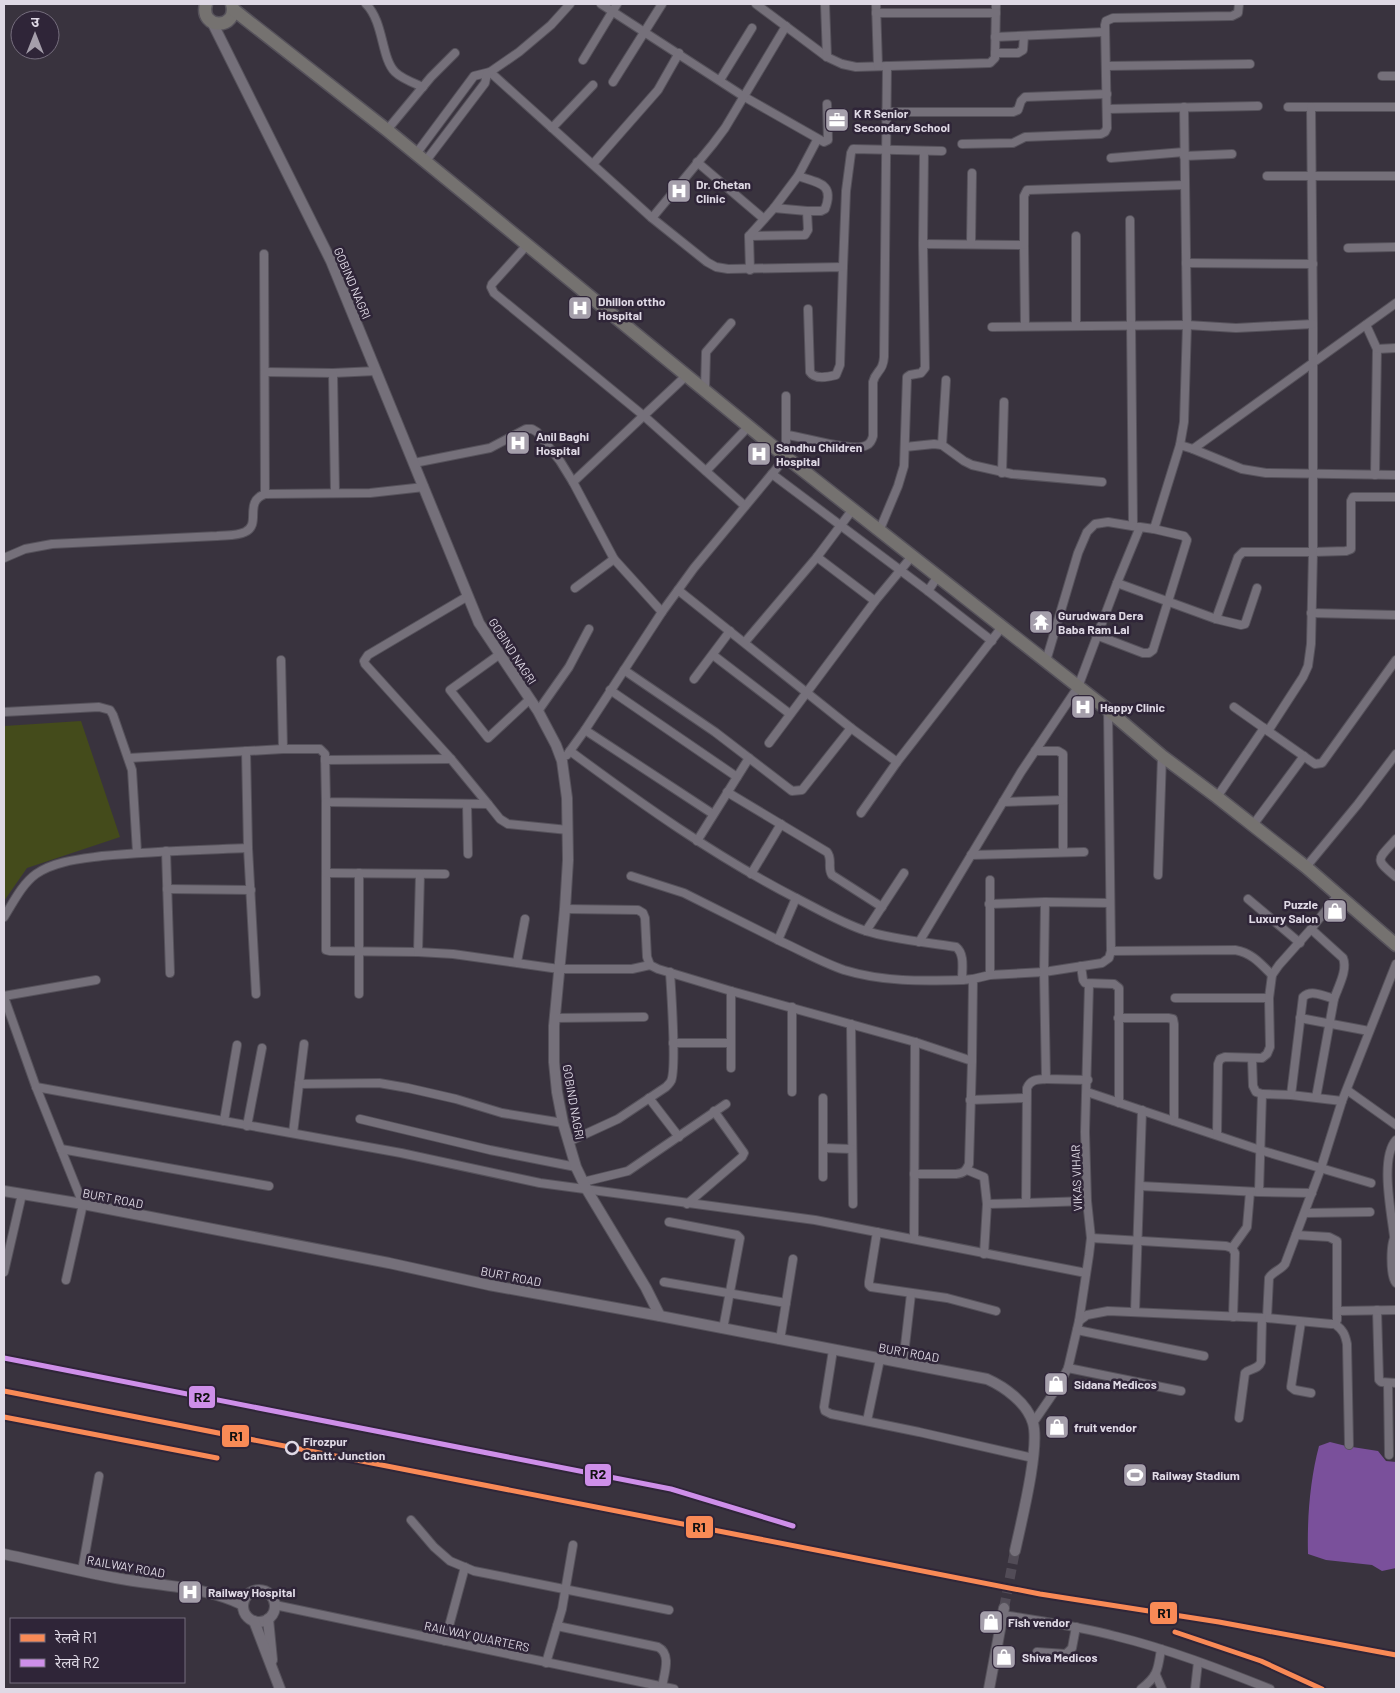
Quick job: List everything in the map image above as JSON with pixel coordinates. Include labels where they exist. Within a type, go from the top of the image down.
[{"type":"main road","points":[[206,4],[206,15],[212,22],[222,24],[232,14],[233,7]]},
{"type":"main road","points":[[233,7],[786,456],[1108,710],[1162,756],[1306,867],[1394,940]]},
{"type":"street","points":[[366,4],[377,20],[390,67],[400,76],[423,88]]},
{"type":"street","points":[[420,158],[474,76],[488,73],[519,52],[550,25],[570,4]]},
{"type":"street","points":[[601,4],[743,96],[817,140],[824,142],[828,140],[827,104]]},
{"type":"street","points":[[583,60],[617,4]]},
{"type":"street","points":[[613,82],[662,4]]},
{"type":"street","points":[[756,4],[827,57],[850,67],[985,64],[993,62],[995,53],[996,4]]},
{"type":"street","points":[[825,4],[827,57]]},
{"type":"street","points":[[787,435],[849,447],[866,446],[872,442],[873,382],[874,377],[882,369],[884,357],[886,261],[885,112],[876,4]]},
{"type":"street","points":[[962,144],[1013,143],[1025,136],[1101,134],[1105,132],[1107,128],[1107,66],[1104,25],[1106,21],[1113,18],[1232,16],[1238,13],[1239,4]]},
{"type":"street","points":[[876,13],[996,13]]},
{"type":"street","name":"GOBIND NAGRI","points":[[212,22],[331,261],[480,623],[538,712],[556,745],[562,761],[567,798],[568,860],[555,1018],[554,1062],[557,1092],[563,1123],[576,1167],[585,1186],[646,1288],[660,1316]]},
{"type":"street","points":[[652,218],[725,128],[786,26]]},
{"type":"street","points":[[720,80],[752,28]]},
{"type":"street","points":[[995,38],[1105,32]]},
{"type":"street","points":[[995,53],[1018,53],[1023,50],[1024,36]]},
{"type":"street","points":[[386,130],[455,53]]},
{"type":"street","points":[[593,164],[658,90],[679,54]]},
{"type":"street","points":[[1107,66],[1250,64]]},
{"type":"street","points":[[488,73],[652,218],[707,262],[716,267],[750,270],[842,267]]},
{"type":"street","points":[[420,158],[485,83],[488,73]]},
{"type":"street","points":[[1382,76],[1396,76]]},
{"type":"street","points":[[552,128],[593,84]]},
{"type":"street","points":[[885,112],[1013,112],[1018,110],[1020,101],[1025,97],[1107,94]]},
{"type":"street","points":[[1107,109],[1258,106]]},
{"type":"street","points":[[1154,528],[1180,445],[1184,422],[1187,325],[1184,107]]},
{"type":"street","points":[[1288,107],[1396,107]]},
{"type":"street","points":[[1217,797],[1303,676],[1308,666],[1311,644],[1313,552],[1313,264],[1311,107]]},
{"type":"street","points":[[750,270],[749,236],[774,208],[798,176],[817,140]]},
{"type":"street","points":[[808,310],[810,372],[816,377],[836,375],[840,365],[846,191],[852,150],[854,148],[885,151],[942,151]]},
{"type":"street","points":[[880,529],[898,486],[904,466],[907,378],[921,373],[925,368],[924,151]]},
{"type":"street","points":[[1111,158],[1184,154],[1232,154]]},
{"type":"street","points":[[697,162],[764,219]]},
{"type":"street","points":[[972,173],[972,244]]},
{"type":"street","points":[[774,208],[807,211],[825,208],[829,199],[829,191],[825,186],[798,176]]},
{"type":"street","points":[[1267,176],[1396,176]]},
{"type":"street","points":[[1025,326],[1024,196],[1027,190],[1185,185]]},
{"type":"street","points":[[749,236],[805,235],[808,230],[807,211]]},
{"type":"street","points":[[919,942],[1003,802],[1078,687],[1136,526],[1130,220]]},
{"type":"street","points":[[1076,236],[1076,326]]},
{"type":"street","points":[[923,244],[1024,245]]},
{"type":"street","points":[[527,245],[492,284],[492,290],[644,416],[745,506]]},
{"type":"street","points":[[1348,248],[1396,247]]},
{"type":"street","points":[[264,254],[265,494]]},
{"type":"street","points":[[1186,263],[1313,264]]},
{"type":"street","points":[[1194,449],[1396,304]]},
{"type":"street","points":[[705,390],[706,352],[730,323]]},
{"type":"street","points":[[992,326],[1187,325],[1236,328],[1313,324]]},
{"type":"street","points":[[1366,325],[1377,349],[1375,474]]},
{"type":"street","points":[[1377,349],[1396,348]]},
{"type":"street","points":[[265,372],[333,373],[376,371]]},
{"type":"street","points":[[333,373],[335,493]]},
{"type":"street","points":[[573,482],[687,375]]},
{"type":"street","points":[[942,445],[946,380]]},
{"type":"street","points":[[562,761],[585,730],[662,612],[694,568],[786,456],[786,396]]},
{"type":"street","points":[[1002,473],[1004,402]]},
{"type":"street","points":[[706,471],[749,426]]},
{"type":"street","points":[[414,463],[490,448],[526,429],[532,429],[537,432],[551,448],[573,482],[614,559],[662,612]]},
{"type":"street","points":[[905,447],[942,445],[972,465],[1002,473],[1102,482]]},
{"type":"street","points":[[1180,445],[1242,469],[1266,473],[1396,475]]},
{"type":"street","points":[[772,474],[992,641]]},
{"type":"street","points":[[4,558],[25,549],[52,544],[218,536],[240,533],[247,531],[251,526],[254,518],[254,502],[258,496],[265,494],[380,492],[424,487]]},
{"type":"street","points":[[1216,619],[1238,557],[1243,552],[1346,551],[1351,549],[1351,501],[1353,497],[1396,497]]},
{"type":"street","points":[[745,642],[817,557],[853,508]]},
{"type":"street","points":[[1046,661],[1078,553],[1087,532],[1095,524],[1108,522],[1154,528],[1184,536],[1187,540],[1153,650],[1149,653],[1143,653],[1096,635]]},
{"type":"street","points":[[769,743],[875,601],[913,555]]},
{"type":"street","points":[[817,557],[875,601]]},
{"type":"street","points":[[575,588],[614,559]]},
{"type":"street","points":[[928,591],[938,576]]},
{"type":"street","points":[[1117,582],[1236,625],[1244,624],[1257,588]]},
{"type":"street","points":[[678,590],[851,728],[897,762]]},
{"type":"street","points":[[468,596],[368,655],[364,661],[385,687],[451,759],[500,819],[508,824],[568,830]]},
{"type":"street","points":[[1311,613],[1396,615]]},
{"type":"street","points":[[860,813],[897,762],[1002,627]]},
{"type":"street","points":[[538,712],[569,667],[589,628]]},
{"type":"street","points":[[694,679],[730,630]]},
{"type":"street","points":[[500,654],[450,690],[488,738],[530,699]]},
{"type":"street","points":[[712,655],[790,714]]},
{"type":"street","points":[[281,660],[283,749]]},
{"type":"street","points":[[1234,707],[1315,764],[1322,763],[1396,660]]},
{"type":"street","points":[[624,670],[715,732],[792,791],[802,790],[816,775],[851,728]]},
{"type":"street","points":[[610,690],[737,777]]},
{"type":"street","points":[[4,712],[105,708],[110,710],[129,758],[134,787],[137,852]]},
{"type":"street","points":[[631,876],[684,893],[778,940],[845,970],[875,977],[905,981],[962,980],[990,975],[1044,972],[1102,963],[1109,958],[1111,951],[1108,710]]},
{"type":"street","points":[[585,730],[713,814]]},
{"type":"street","points":[[129,758],[283,749],[323,751],[326,802],[326,950],[418,952],[488,958],[559,968],[632,970],[650,965],[731,991],[915,1042],[972,1061]]},
{"type":"street","points":[[246,751],[248,848],[256,994]]},
{"type":"street","points":[[570,751],[668,823],[751,874],[837,919],[866,931],[956,948],[960,951],[962,980]]},
{"type":"street","points":[[1035,751],[1058,751],[1063,754],[1063,852]]},
{"type":"street","points":[[1306,867],[1396,754]]},
{"type":"street","points":[[1158,875],[1162,756]]},
{"type":"street","points":[[1253,825],[1304,756]]},
{"type":"street","points":[[697,841],[749,758]]},
{"type":"street","points":[[325,760],[451,759]]},
{"type":"street","points":[[727,792],[826,852],[829,855],[830,872],[832,875],[882,907]]},
{"type":"street","points":[[1003,802],[1064,800]]},
{"type":"street","points":[[326,802],[488,804]]},
{"type":"street","points":[[467,804],[468,854]]},
{"type":"street","points":[[751,874],[781,824]]},
{"type":"street","points":[[1396,839],[1380,857],[1379,861],[1381,865],[1396,877]]},
{"type":"street","points":[[4,917],[35,874],[53,866],[85,858],[137,852],[248,848]]},
{"type":"street","points":[[166,851],[170,973]]},
{"type":"street","points":[[971,855],[1084,852]]},
{"type":"street","points":[[326,873],[445,874]]},
{"type":"street","points":[[359,873],[359,994]]},
{"type":"street","points":[[866,931],[904,873]]},
{"type":"street","points":[[418,952],[420,874]]},
{"type":"street","points":[[990,880],[990,975]]},
{"type":"street","points":[[167,889],[251,890]]},
{"type":"street","points":[[1217,1135],[1218,1064],[1220,1059],[1225,1057],[1262,1058],[1267,1054],[1270,1047],[1269,998],[1272,975],[1278,965],[1300,943],[1338,895]]},
{"type":"street","points":[[778,940],[796,898]]},
{"type":"street","points":[[1248,899],[1300,943]]},
{"type":"street","points":[[989,904],[1045,902],[1110,903]]},
{"type":"street","points":[[1045,902],[1046,1079]]},
{"type":"street","points":[[565,909],[638,910],[643,913],[645,918],[646,957],[650,965]]},
{"type":"street","points":[[517,962],[525,919]]},
{"type":"street","points":[[1311,929],[1345,963],[1334,999],[1316,1098]]},
{"type":"street","points":[[1111,951],[1235,950],[1254,956],[1272,975]]},
{"type":"street","points":[[1239,1418],[1245,1373],[1248,1370],[1257,1368],[1261,1362],[1269,1278],[1272,1274],[1282,1269],[1285,1264],[1321,1168],[1342,1101],[1396,964]]},
{"type":"street","points":[[1081,966],[1083,980],[1089,984],[1117,985],[1119,988],[1119,1103]]},
{"type":"street","points":[[568,1142],[618,1120],[671,1081],[673,1075],[673,1043],[670,972]]},
{"type":"street","points":[[967,1170],[969,1164],[973,979]]},
{"type":"street","points":[[66,1280],[83,1204],[36,1087],[4,996],[96,980]]},
{"type":"street","name":"VIKAS VIHAR","points":[[1033,1423],[1059,1385],[1068,1368],[1079,1321],[1091,1238],[1087,1202],[1085,1132],[1088,1080],[1089,984]]},
{"type":"street","points":[[730,1068],[731,991]]},
{"type":"street","points":[[1291,1095],[1303,997],[1306,994],[1312,993],[1334,999]]},
{"type":"street","points":[[1175,998],[1269,998]]},
{"type":"street","points":[[792,1007],[792,1092]]},
{"type":"street","points":[[555,1018],[644,1018]]},
{"type":"street","points":[[1118,1018],[1168,1018],[1173,1020],[1174,1121]]},
{"type":"street","points":[[1300,1018],[1369,1032]]},
{"type":"street","points":[[851,1024],[853,1204]]},
{"type":"street","points":[[914,1239],[915,1042]]},
{"type":"street","points":[[673,1043],[730,1043]]},
{"type":"street","points":[[293,1134],[304,1044]]},
{"type":"street","points":[[224,1122],[237,1045]]},
{"type":"street","points":[[247,1126],[262,1048]]},
{"type":"street","points":[[1252,1058],[1253,1086],[1256,1092],[1342,1101]]},
{"type":"street","points":[[1026,1203],[1026,1098],[1029,1083],[1035,1080],[1046,1079],[1088,1080]]},
{"type":"street","points":[[299,1084],[379,1083],[456,1099],[502,1113],[563,1123]]},
{"type":"street","points":[[36,1087],[410,1155],[540,1183],[585,1186],[686,1204],[816,1220],[1086,1273]]},
{"type":"street","points":[[1347,1090],[1396,1125]]},
{"type":"street","points":[[1087,1092],[1260,1150],[1371,1183]]},
{"type":"street","points":[[1232,1248],[1247,1227],[1255,1192],[1260,1150],[1262,1094]]},
{"type":"street","points":[[649,1098],[679,1137]]},
{"type":"street","points":[[823,1098],[823,1177]]},
{"type":"street","points":[[970,1100],[1026,1098]]},
{"type":"street","points":[[585,1186],[628,1171],[726,1104]]},
{"type":"street","points":[[1135,1312],[1142,1110]]},
{"type":"street","points":[[686,1204],[742,1157],[742,1149],[714,1111]]},
{"type":"street","points":[[360,1119],[507,1154],[576,1167]]},
{"type":"street","points":[[1396,1140],[1392,1145],[1387,1165],[1395,1235],[1392,1240],[1392,1278],[1396,1283]]},
{"type":"street","points":[[823,1148],[852,1150]]},
{"type":"street","points":[[62,1149],[269,1186]]},
{"type":"street","points":[[914,1174],[956,1174],[967,1170],[984,1177],[987,1204],[984,1254]]},
{"type":"street","points":[[1140,1186],[1312,1193]]},
{"type":"street","name":"BURT ROAD","points":[[4,1191],[83,1204],[389,1263],[489,1285],[987,1379],[1010,1392],[1026,1410],[1033,1423]]},
{"type":"street","points":[[4,1272],[22,1194]]},
{"type":"street","points":[[987,1204],[1087,1202]]},
{"type":"street","points":[[1304,1213],[1370,1212]]},
{"type":"street","points":[[669,1222],[737,1235],[740,1238],[723,1329]]},
{"type":"street","points":[[877,1232],[869,1285],[871,1288],[947,1298],[996,1311]]},
{"type":"street","points":[[1296,1235],[1329,1237],[1337,1240],[1337,1320],[1335,1324]]},
{"type":"street","points":[[1091,1238],[1232,1248]]},
{"type":"street","points":[[1232,1248],[1235,1253],[1233,1317]]},
{"type":"street","points":[[780,1340],[793,1259]]},
{"type":"street","points":[[664,1282],[786,1303]]},
{"type":"street","points":[[903,1363],[911,1294]]},
{"type":"street","points":[[1377,1310],[1379,1376],[1382,1382],[1396,1384]]},
{"type":"street","points":[[1337,1311],[1396,1310]]},
{"type":"street","points":[[1079,1321],[1087,1315],[1096,1312],[1135,1312],[1265,1318],[1335,1324],[1342,1328],[1346,1334],[1349,1445]]},
{"type":"street","points":[[1300,1322],[1291,1386],[1295,1390],[1311,1392]]},
{"type":"street","points":[[1077,1330],[1204,1356]]},
{"type":"street","points":[[833,1350],[824,1406],[825,1411],[831,1414],[1033,1458]]},
{"type":"street","points":[[867,1421],[880,1359]]},
{"type":"street","points":[[1068,1368],[1181,1391]]},
{"type":"street","points":[[1388,1384],[1389,1455]]},
{"type":"street","points":[[1015,1551],[1033,1458],[1033,1423]]},
{"type":"street","points":[[82,1571],[99,1476]]},
{"type":"street","points":[[411,1520],[434,1547],[450,1561],[474,1571],[669,1610]]},
{"type":"street","points":[[546,1663],[558,1626],[573,1544]]},
{"type":"street","name":"RAILWAY ROAD","points":[[4,1554],[117,1578],[210,1593],[230,1598],[243,1605]]},
{"type":"street","points":[[445,1641],[465,1567]]},
{"type":"street","points":[[258,1590],[267,1592],[273,1598],[275,1605],[274,1612],[268,1619],[262,1622],[254,1621],[246,1615],[243,1605],[251,1592],[258,1590]]},
{"type":"street","name":"RAILWAY QUARTERS","points":[[275,1605],[546,1663],[638,1686],[674,1689]]},
{"type":"street","points":[[989,1689],[1004,1611],[1115,1635],[1161,1649],[1270,1689]]},
{"type":"street","points":[[268,1619],[273,1673]]},
{"type":"street","points":[[254,1621],[280,1689]]},
{"type":"street","points":[[558,1626],[658,1647],[664,1650],[666,1660],[662,1687]]},
{"type":"street","points":[[1037,1652],[1066,1654],[1072,1648],[1076,1627]]},
{"type":"street","points":[[1141,1689],[1152,1681],[1156,1675],[1161,1649]]},
{"type":"street","points":[[1195,1689],[1198,1662]]},
{"type":"street","points":[[1156,1675],[1162,1689]]},
{"type":"green space","points":[[81,721],[120,837],[27,868],[4,901],[4,726]]},
{"type":"shaded area","points":[[1330,1442],[1378,1451],[1386,1461],[1396,1462],[1396,1568],[1382,1571],[1372,1565],[1326,1560],[1308,1554],[1308,1527],[1313,1472],[1319,1446]]},
{"type":"tunnel","points":[[1004,1608],[1015,1551]]},
{"type":"rail line","name":"R2","points":[[4,1358],[671,1489],[793,1526]]},
{"type":"rail line","name":"R1","points":[[4,1391],[1040,1594],[1219,1622],[1396,1655]]},
{"type":"rail line","name":"R1","points":[[4,1417],[217,1458]]},
{"type":"rail line","name":"R1","points":[[1175,1632],[1261,1661],[1322,1689]]},
{"type":"place","name":"K R Senior Secondary School","points":[[837,120]]},
{"type":"place","name":"Dr. Chetan Clinic","points":[[679,191]]},
{"type":"place","name":"Dhillon ottho Hospital","points":[[580,308]]},
{"type":"place","name":"Anil Baghi Hospital","points":[[518,443]]},
{"type":"place","name":"Sandhu Children Hospital","points":[[759,454]]},
{"type":"place","name":"Gurudwara Dera Baba Ram Lal","points":[[1041,622]]},
{"type":"place","name":"Happy Clinic","points":[[1083,707]]},
{"type":"place","name":"Puzzle Luxury Salon","points":[[1335,911]]},
{"type":"place","name":"Sidana Medicos","points":[[1056,1384]]},
{"type":"place","name":"fruit vendor","points":[[1057,1427]]},
{"type":"place","name":"Firozpur Cantt. Junction","points":[[292,1448]]},
{"type":"place","name":"Railway Stadium","points":[[1135,1475]]},
{"type":"place","name":"Railway Hospital","points":[[190,1592]]},
{"type":"place","name":"Fish vendor","points":[[991,1622]]},
{"type":"place","name":"Shiva Medicos","points":[[1004,1657]]}]
